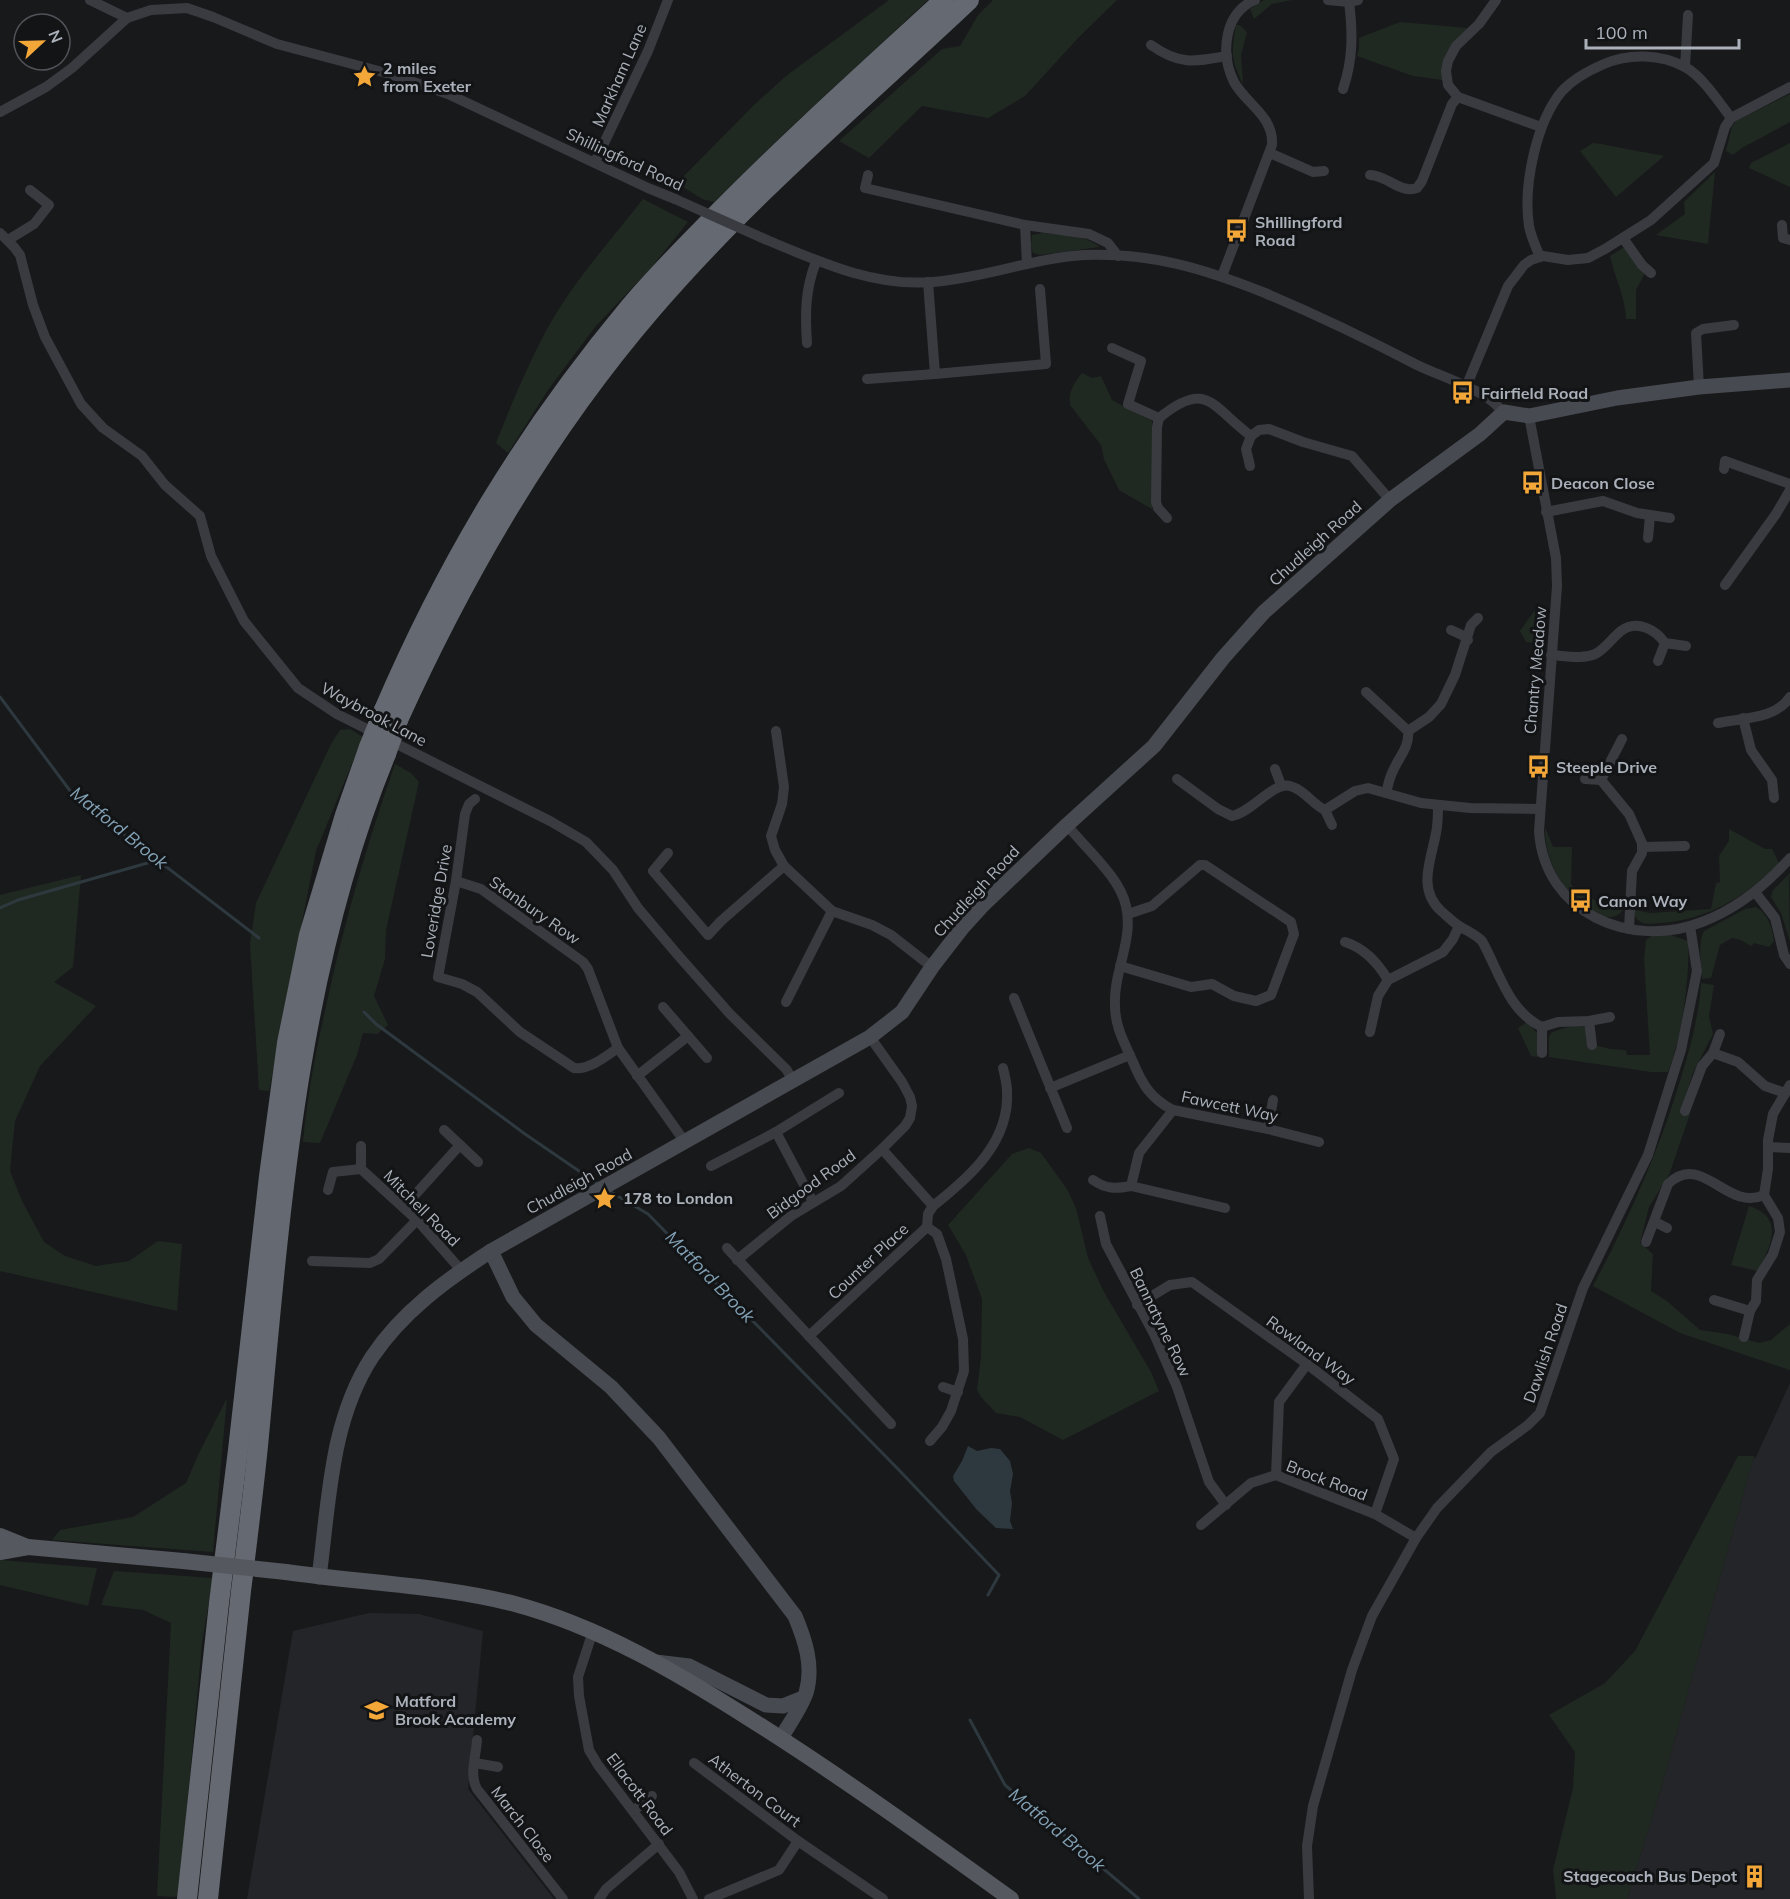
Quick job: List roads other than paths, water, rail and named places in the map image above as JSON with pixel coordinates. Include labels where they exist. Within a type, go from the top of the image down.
[{"type":"highway","points":[[187,1899],[267,1186],[287,1043],[313,923],[345,815],[377,750],[438,591],[476,523],[512,466],[588,359],[661,272],[739,193],[944,0]]},
{"type":"highway","points":[[391,715],[428,654],[530,470],[587,390],[651,309],[704,250],[806,151],[969,0]]},
{"type":"highway","points":[[208,1899],[256,1470],[274,1279],[300,1070],[315,991],[377,750]]},
{"type":"main road","points":[[0,1536],[28,1547]]},
{"type":"main road","points":[[0,1552],[28,1547],[183,1561],[477,1597],[514,1604],[593,1631],[684,1676],[781,1738],[1011,1899]]},
{"type":"street","points":[[0,112],[37,94],[72,68],[127,18],[90,0]]},
{"type":"street","name":"Markham Lane","points":[[595,162],[648,51],[668,0]]},
{"type":"street","points":[[1222,276],[1255,185],[1270,153],[1272,140],[1270,129],[1252,101],[1235,83],[1227,56],[1230,25],[1241,3],[1255,0]]},
{"type":"street","points":[[1328,0],[1353,1],[1352,58],[1343,89]]},
{"type":"street","points":[[1496,0],[1479,24],[1456,46],[1448,61],[1446,72],[1448,85],[1458,97],[1541,128]]},
{"type":"street","name":"Shillingford Road","points":[[127,18],[165,8],[187,8],[277,44],[390,74],[448,94],[648,188],[816,262],[887,282],[928,282],[1085,255],[1154,258],[1187,265],[1222,276],[1321,316],[1483,395],[1504,412]]},
{"type":"street","points":[[1685,67],[1688,15]]},
{"type":"street","points":[[1151,45],[1166,56],[1183,60],[1199,61],[1227,56]]},
{"type":"street","points":[[1540,257],[1531,235],[1528,213],[1534,153],[1541,128],[1563,90],[1584,74],[1620,58],[1645,57],[1685,67],[1707,87],[1731,118]]},
{"type":"street","points":[[1466,387],[1508,286],[1524,264],[1540,257],[1568,260],[1588,258],[1651,220],[1714,163],[1725,127],[1731,118],[1790,87]]},
{"type":"street","points":[[1370,175],[1378,175],[1406,190],[1417,188],[1432,159],[1452,104],[1458,97]]},
{"type":"street","points":[[1270,153],[1313,172],[1324,171]]},
{"type":"street","points":[[868,175],[864,188],[1024,225],[1089,234],[1108,243],[1118,256]]},
{"type":"street","points":[[4,237],[34,224],[49,205],[30,190]]},
{"type":"street","points":[[1024,225],[1027,264]]},
{"type":"street","points":[[1782,225],[1784,241]]},
{"type":"street","name":"Waybrook Lane","points":[[4,237],[15,246],[24,266],[33,305],[45,337],[81,404],[103,428],[142,456],[165,485],[200,516],[211,556],[244,621],[298,688],[327,709],[550,821],[586,842],[613,870],[638,908],[677,954],[793,1080]]},
{"type":"street","points":[[1623,238],[1642,266],[1652,273]]},
{"type":"street","points":[[807,343],[805,310],[810,276],[816,262]]},
{"type":"street","points":[[928,282],[935,374]]},
{"type":"street","points":[[867,379],[1046,364],[1040,289]]},
{"type":"street","points":[[1699,387],[1696,333],[1703,329],[1734,325]]},
{"type":"street","points":[[1112,348],[1141,361],[1128,404],[1158,418]]},
{"type":"street","points":[[1504,412],[1529,416],[1612,398],[1699,387],[1790,380]]},
{"type":"street","points":[[1158,418],[1188,399],[1204,399],[1212,403],[1251,436]]},
{"type":"street","name":"Chudleigh Road","points":[[319,1577],[336,1452],[346,1411],[359,1380],[373,1356],[399,1324],[428,1296],[490,1251],[595,1194],[870,1037],[902,1012],[932,967],[963,927],[1067,825],[1154,746],[1264,612],[1390,500],[1480,434],[1504,412]]},
{"type":"street","name":"Chantry Meadow","points":[[1529,416],[1557,567],[1556,609],[1540,809],[1540,845],[1543,859],[1554,881],[1574,904],[1592,918],[1629,928],[1655,930],[1690,926]]},
{"type":"street","points":[[1158,418],[1156,502],[1167,518]]},
{"type":"street","points":[[1251,466],[1246,449],[1251,436],[1259,430],[1269,429],[1303,442],[1352,456],[1390,500]]},
{"type":"street","points":[[1724,469],[1725,461],[1790,484]]},
{"type":"street","points":[[1725,585],[1776,514],[1790,490]]},
{"type":"street","points":[[1546,512],[1603,501],[1650,516],[1670,518]]},
{"type":"street","points":[[1648,538],[1650,516]]},
{"type":"street","points":[[1386,793],[1391,774],[1406,749],[1408,731],[1429,717],[1441,704],[1468,640],[1471,626],[1479,618]]},
{"type":"street","points":[[1551,655],[1588,656],[1597,653],[1623,629],[1630,627],[1654,630],[1665,643],[1686,646]]},
{"type":"street","points":[[1451,630],[1468,640]]},
{"type":"street","points":[[1658,661],[1665,643]]},
{"type":"street","points":[[1366,692],[1408,731]]},
{"type":"street","points":[[1718,723],[1767,714],[1777,710],[1790,697]]},
{"type":"street","points":[[1743,718],[1751,750],[1772,780],[1774,798]]},
{"type":"street","points":[[776,731],[784,787],[782,804],[771,836],[775,850],[784,866],[832,911],[872,925],[891,935],[932,967]]},
{"type":"street","points":[[1600,780],[1622,739]]},
{"type":"street","points":[[1275,769],[1281,785]]},
{"type":"street","points":[[1177,779],[1218,809],[1232,816],[1245,812],[1281,785],[1289,785],[1301,791],[1325,810],[1332,825]]},
{"type":"street","points":[[1585,779],[1600,780],[1629,814],[1641,838],[1640,857],[1632,871],[1629,928]]},
{"type":"street","points":[[1325,810],[1360,789],[1368,788],[1420,803],[1540,809]]},
{"type":"street","name":"Loveridge Drive","points":[[475,799],[469,804],[465,813],[456,881],[438,977],[462,984],[477,992],[520,1032],[574,1068],[580,1069],[597,1062],[618,1048]]},
{"type":"street","points":[[1438,805],[1437,831],[1428,867],[1427,890],[1436,905],[1459,926],[1480,939],[1503,987],[1513,1002],[1542,1027]]},
{"type":"street","name":"Fawcett Way","points":[[1067,825],[1121,892],[1128,914],[1128,930],[1114,1004],[1117,1026],[1145,1088],[1160,1103],[1173,1110],[1319,1142]]},
{"type":"street","points":[[1642,847],[1685,846]]},
{"type":"street","points":[[668,853],[653,871],[708,935],[784,866]]},
{"type":"street","points":[[1690,926],[1721,914],[1755,892],[1790,858]]},
{"type":"street","points":[[1120,966],[1191,987],[1212,984],[1234,996],[1256,1000],[1271,995],[1294,934],[1291,922],[1205,865],[1200,866],[1152,906],[1128,914]]},
{"type":"street","name":"Stanbury Row","points":[[456,881],[481,889],[583,962],[588,969],[618,1048],[685,1142]]},
{"type":"street","points":[[1755,892],[1775,918],[1784,955],[1790,964]]},
{"type":"street","points":[[786,1002],[832,911]]},
{"type":"street","points":[[1370,1032],[1378,996],[1388,980],[1443,952],[1459,926]]},
{"type":"street","name":"Dawlish Road","points":[[1309,1899],[1307,1846],[1313,1806],[1352,1670],[1372,1616],[1416,1538],[1437,1508],[1491,1452],[1528,1425],[1540,1413],[1583,1288],[1648,1155],[1681,1050],[1697,971],[1690,926]]},
{"type":"street","points":[[1345,942],[1355,945],[1368,954],[1388,980]]},
{"type":"street","points":[[1014,998],[1067,1128]]},
{"type":"street","points":[[663,1007],[707,1058]]},
{"type":"street","points":[[1542,1027],[1558,1022],[1589,1021],[1610,1017]]},
{"type":"street","points":[[1589,1021],[1592,1045]]},
{"type":"street","points":[[1542,1027],[1542,1053]]},
{"type":"street","points":[[1685,1111],[1702,1066],[1713,1053],[1720,1034]]},
{"type":"street","points":[[637,1076],[688,1036]]},
{"type":"street","name":"Bidgood Road","points":[[737,1260],[790,1216],[841,1186],[882,1149],[910,1118],[912,1106],[910,1097],[870,1037]]},
{"type":"street","points":[[1713,1053],[1738,1062],[1765,1086],[1787,1089],[1773,1113],[1768,1132],[1768,1169],[1764,1196],[1778,1218],[1780,1232],[1773,1254],[1759,1275],[1756,1301],[1750,1311],[1744,1337]]},
{"type":"street","points":[[1050,1088],[1130,1055]]},
{"type":"street","points":[[882,1149],[933,1206],[970,1174],[996,1142],[1004,1126],[1006,1110],[1007,1091],[1003,1068]]},
{"type":"street","points":[[711,1166],[776,1132],[839,1094]]},
{"type":"street","points":[[1268,1129],[1273,1100]]},
{"type":"street","points":[[1131,1186],[1139,1153],[1173,1110]]},
{"type":"street","points":[[444,1130],[478,1162]]},
{"type":"street","points":[[776,1132],[813,1202]]},
{"type":"street","points":[[404,1207],[460,1145]]},
{"type":"street","name":"Mitchell Road","points":[[361,1146],[361,1169]]},
{"type":"street","points":[[1768,1147],[1790,1148]]},
{"type":"street","name":"Mitchell Road","points":[[328,1190],[333,1172],[361,1169],[417,1220],[461,1270]]},
{"type":"street","points":[[1646,1242],[1655,1222],[1660,1202],[1668,1184],[1674,1178],[1687,1173],[1705,1178],[1730,1194],[1741,1198],[1764,1196]]},
{"type":"street","points":[[1093,1179],[1104,1187],[1131,1186],[1225,1208]]},
{"type":"street","name":"Counter Place","points":[[810,1336],[927,1227],[928,1214],[933,1206]]},
{"type":"street","name":"Bannatyne Row","points":[[1100,1216],[1106,1244],[1155,1336],[1177,1387],[1209,1482],[1226,1504]]},
{"type":"street","points":[[312,1261],[370,1263],[384,1254],[417,1220]]},
{"type":"street","points":[[1655,1222],[1667,1228]]},
{"type":"street","points":[[927,1227],[937,1234],[940,1241],[961,1328],[964,1371],[958,1392],[942,1427],[930,1441]]},
{"type":"street","points":[[727,1248],[891,1424]]},
{"type":"street","points":[[490,1251],[513,1297],[530,1318],[610,1387],[659,1438],[795,1616],[805,1641],[809,1672],[803,1698],[781,1738]]},
{"type":"street","name":"Rowland Way","points":[[1137,1305],[1170,1285],[1192,1282],[1307,1364],[1378,1419],[1395,1459],[1374,1514]]},
{"type":"street","points":[[1714,1300],[1750,1311]]},
{"type":"street","points":[[1276,1475],[1279,1402],[1307,1364]]},
{"type":"street","points":[[943,1387],[958,1392]]},
{"type":"street","name":"Brock Road","points":[[1201,1525],[1251,1483],[1276,1475],[1374,1514],[1416,1538]]},
{"type":"street","name":"Ellacott Road","points":[[593,1631],[578,1677],[579,1696],[589,1750],[679,1872],[693,1899]]},
{"type":"street","points":[[656,1662],[689,1666],[766,1705],[783,1706],[803,1698]]},
{"type":"street","name":"March Close","points":[[477,1740],[473,1773],[477,1789],[563,1899]]},
{"type":"street","name":"March Close","points":[[476,1763],[498,1767]]},
{"type":"street","name":"Atherton Court","points":[[694,1763],[798,1841],[883,1899]]},
{"type":"street","points":[[633,1811],[652,1796]]},
{"type":"street","points":[[709,1899],[779,1870],[798,1841]]},
{"type":"street","points":[[599,1899],[606,1889],[659,1844]]},
{"type":"waterway","name":"Matford Brook","points":[[0,697],[74,796],[259,938]]},
{"type":"waterway","points":[[0,908],[18,900],[158,860]]},
{"type":"waterway","name":"Matford Brook","points":[[364,1012],[376,1024],[525,1134],[598,1184]]},
{"type":"waterway","name":"Matford Brook","points":[[609,1191],[648,1214],[999,1575],[988,1595]]},
{"type":"waterway","name":"Matford Brook","points":[[970,1720],[1005,1785],[1139,1899]]},
{"type":"place","name":"2 miles from Exeter","points":[[365,77]]},
{"type":"place","name":"Shillingford Road","points":[[1237,231]]},
{"type":"place","name":"Fairfield Road","points":[[1463,393]]},
{"type":"place","name":"Deacon Close","points":[[1533,483]]},
{"type":"place","name":"Steeple Drive","points":[[1538,767]]},
{"type":"place","name":"Canon Way","points":[[1580,901]]},
{"type":"place","name":"178 to London","points":[[605,1198]]},
{"type":"place","name":"Matford Brook Academy","points":[[377,1710]]},
{"type":"place","name":"Stagecoach Bus Depot","points":[[1755,1876]]}]
